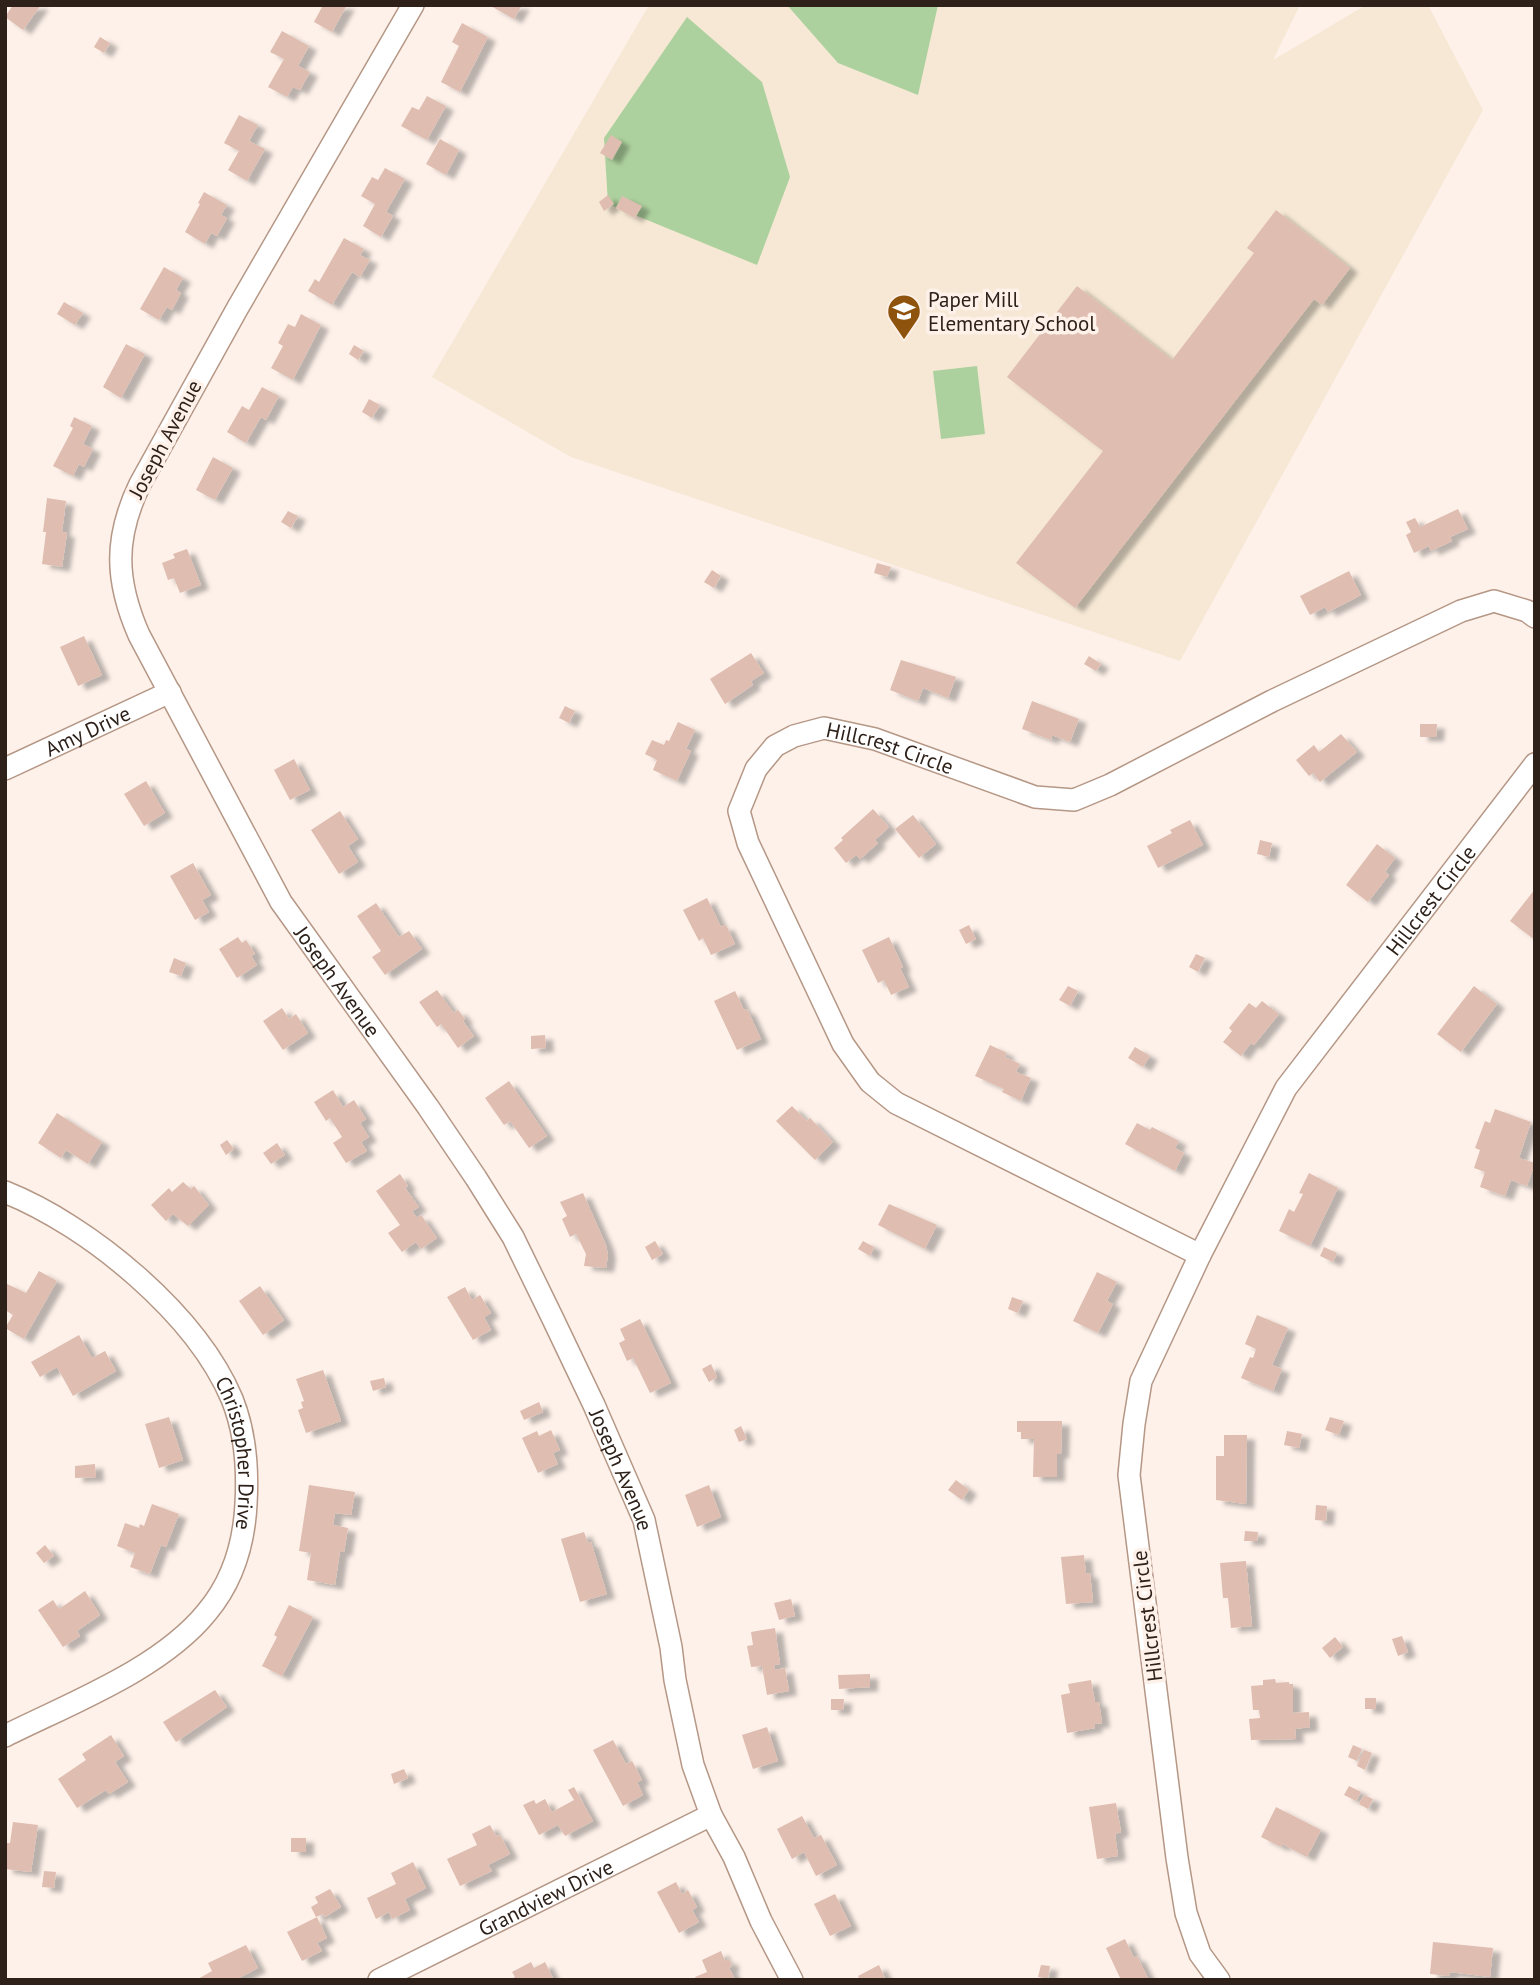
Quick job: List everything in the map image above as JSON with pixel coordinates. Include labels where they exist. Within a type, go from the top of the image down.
[{"type":"street","name":"Joseph Avenue","points":[[413,5],[237,309],[154,456],[130,506],[120,545],[119,563],[127,608],[281,902],[476,1178],[513,1237],[547,1306],[644,1520],[689,1744],[711,1815],[734,1857],[761,1921],[792,1980]]},
{"type":"street","name":"Hillcrest Circle","points":[[1200,1255],[896,1103],[870,1082],[843,1044],[748,843],[739,811],[757,769],[775,746],[794,736],[824,728],[875,739],[1035,797],[1074,800],[1110,785],[1272,701],[1461,611],[1494,601],[1527,611],[1535,617]]},
{"type":"street","name":"Amy Drive","points":[[5,769],[170,692]]},
{"type":"street","name":"Hillcrest Circle","points":[[1219,1980],[1200,1954],[1186,1913],[1177,1858],[1129,1475],[1141,1381],[1200,1255],[1286,1088],[1535,764]]},
{"type":"street","name":"Christopher Drive","points":[[5,1192],[58,1218],[128,1269],[169,1308],[205,1351],[238,1418],[244,1446],[247,1488],[243,1534],[234,1567],[217,1599],[186,1636],[171,1649],[134,1671],[5,1736]]},
{"type":"street","name":"Grandview Drive","points":[[379,1980],[711,1815]]},
{"type":"shaded area","name":"Paper Mill Elementary School","points":[[649,5],[1300,5],[1273,60],[1366,5],[1428,5],[1483,110],[1180,661],[571,457],[432,377]]},
{"type":"green space","points":[[787,5],[938,5],[918,95],[838,63]]},
{"type":"green space","points":[[687,17],[762,82],[790,177],[757,265],[608,204],[604,138]]},
{"type":"green space","points":[[977,366],[985,434],[941,439],[933,371]]},
{"type":"building","points":[[13,5],[41,5],[23,30],[5,17]]},
{"type":"building","points":[[323,5],[347,5],[332,32],[314,22]]},
{"type":"building","points":[[489,5],[522,5],[514,19]]},
{"type":"building","points":[[462,23],[488,37],[460,92],[441,82],[459,46],[452,42]]},
{"type":"building","points":[[282,31],[309,46],[298,66],[310,72],[300,90],[293,87],[287,97],[268,87],[284,59],[270,52]]},
{"type":"building","points":[[100,37],[110,43],[104,53],[94,47]]},
{"type":"building","points":[[427,96],[446,106],[427,140],[401,126],[412,107],[419,110]]},
{"type":"building","points":[[239,115],[258,125],[249,141],[265,149],[247,181],[228,170],[239,151],[224,143]]},
{"type":"building","points":[[611,135],[622,142],[612,160],[600,153]]},
{"type":"building","points":[[440,139],[459,150],[446,175],[426,164]]},
{"type":"building","points":[[385,168],[405,179],[386,212],[393,216],[381,237],[363,226],[375,204],[361,196],[372,177],[378,180]]},
{"type":"building","points":[[204,192],[227,205],[221,215],[227,218],[217,236],[211,233],[205,244],[185,232]]},
{"type":"building","points":[[608,195],[614,204],[604,211],[599,202]]},
{"type":"building","points":[[622,196],[642,206],[635,218],[616,208]]},
{"type":"building","points":[[1276,210],[1350,268],[1322,305],[1314,299],[1075,608],[1016,563],[1103,451],[1007,377],[1077,286],[1172,360],[1254,253],[1247,248]]},
{"type":"building","points":[[344,238],[364,249],[360,255],[370,260],[360,277],[352,272],[332,305],[308,291],[315,279],[319,282]]},
{"type":"building","points":[[164,267],[183,278],[176,290],[181,293],[172,310],[167,307],[159,320],[140,309]]},
{"type":"building","points":[[64,302],[83,313],[75,325],[57,314]]},
{"type":"building","points":[[301,314],[321,325],[293,380],[271,368],[283,346],[278,343],[288,324],[295,327]]},
{"type":"building","points":[[126,344],[145,354],[121,398],[103,387]]},
{"type":"building","points":[[354,345],[364,351],[358,360],[349,354]]},
{"type":"building","points":[[262,387],[279,396],[266,420],[261,417],[246,443],[227,432],[242,406],[249,410]]},
{"type":"building","points":[[369,399],[380,405],[372,418],[362,412]]},
{"type":"building","points":[[74,417],[92,426],[83,444],[93,449],[84,467],[79,464],[73,476],[53,466],[73,428],[70,426]]},
{"type":"building","points":[[213,457],[233,468],[215,500],[196,490]]},
{"type":"building","points":[[47,498],[66,501],[62,532],[67,533],[62,567],[42,564]]},
{"type":"building","points":[[1458,509],[1468,529],[1450,537],[1452,541],[1431,551],[1429,546],[1414,553],[1406,535],[1411,532],[1406,522],[1415,518],[1420,527]]},
{"type":"building","points":[[288,511],[298,516],[291,528],[281,522]]},
{"type":"building","points":[[187,549],[201,585],[180,593],[174,578],[168,580],[162,563],[175,558],[173,554]]},
{"type":"building","points":[[877,563],[891,567],[887,577],[874,573]]},
{"type":"building","points":[[712,570],[721,576],[714,588],[704,582]]},
{"type":"building","points":[[1349,571],[1361,595],[1328,612],[1325,607],[1310,615],[1300,596]]},
{"type":"building","points":[[84,636],[102,675],[78,686],[60,647]]},
{"type":"building","points":[[751,653],[764,673],[751,681],[753,685],[725,704],[710,679]]},
{"type":"building","points":[[1089,656],[1101,664],[1096,671],[1084,664]]},
{"type":"building","points":[[901,660],[956,677],[948,698],[923,688],[918,701],[890,690]]},
{"type":"building","points":[[1032,701],[1079,719],[1070,742],[1052,735],[1051,740],[1022,729]]},
{"type":"building","points":[[565,706],[575,711],[569,723],[559,718]]},
{"type":"building","points":[[678,722],[695,730],[686,749],[691,751],[677,781],[653,770],[657,760],[645,754],[652,740],[664,745],[666,740],[669,741]]},
{"type":"building","points":[[1420,724],[1437,724],[1436,737],[1420,737]]},
{"type":"building","points":[[1341,734],[1357,752],[1320,782],[1313,773],[1309,776],[1296,760],[1314,745],[1319,752]]},
{"type":"building","points":[[294,759],[310,790],[290,800],[274,770]]},
{"type":"building","points":[[146,781],[165,813],[144,826],[124,794]]},
{"type":"building","points":[[873,809],[889,827],[875,840],[878,843],[860,859],[856,855],[846,863],[834,848],[843,840],[841,838]]},
{"type":"building","points":[[340,811],[358,839],[348,846],[358,862],[339,874],[311,830]]},
{"type":"building","points":[[913,815],[936,844],[919,858],[895,829]]},
{"type":"building","points":[[1190,820],[1203,845],[1158,868],[1147,846]]},
{"type":"building","points":[[1260,840],[1272,843],[1269,857],[1257,854]]},
{"type":"building","points":[[1377,844],[1395,858],[1385,872],[1389,875],[1368,902],[1346,885]]},
{"type":"building","points":[[193,863],[211,895],[202,900],[209,912],[195,920],[170,876]]},
{"type":"building","points":[[1535,889],[1535,940],[1510,921]]},
{"type":"building","points":[[707,898],[721,927],[726,925],[735,944],[711,955],[703,938],[699,941],[683,910]]},
{"type":"building","points":[[376,903],[399,937],[409,931],[422,949],[385,975],[372,957],[381,951],[357,916]]},
{"type":"building","points":[[969,925],[976,939],[966,944],[959,930]]},
{"type":"building","points":[[238,937],[242,943],[246,940],[255,954],[251,956],[257,965],[237,978],[219,949]]},
{"type":"building","points":[[889,937],[909,987],[891,995],[884,980],[878,983],[862,950]]},
{"type":"building","points":[[1196,954],[1205,958],[1198,972],[1189,967]]},
{"type":"building","points":[[174,958],[186,963],[181,976],[169,972]]},
{"type":"building","points":[[1068,986],[1078,991],[1070,1006],[1059,1000]]},
{"type":"building","points":[[1474,986],[1497,1004],[1461,1052],[1437,1034]]},
{"type":"building","points":[[437,990],[454,1013],[458,1010],[474,1036],[458,1048],[441,1024],[437,1027],[419,1002]]},
{"type":"building","points":[[735,991],[761,1039],[737,1050],[714,1001]]},
{"type":"building","points":[[1262,1001],[1279,1014],[1254,1045],[1251,1043],[1241,1056],[1223,1042],[1232,1031],[1229,1028],[1249,1003],[1256,1008]]},
{"type":"building","points":[[282,1008],[289,1019],[296,1014],[308,1033],[283,1050],[263,1021]]},
{"type":"building","points":[[545,1035],[546,1048],[531,1049],[531,1036]]},
{"type":"building","points":[[990,1045],[1007,1053],[1005,1057],[1020,1064],[1016,1072],[1031,1078],[1021,1101],[1002,1092],[1004,1089],[975,1076]]},
{"type":"building","points":[[1135,1047],[1150,1056],[1143,1067],[1128,1058]]},
{"type":"building","points":[[509,1081],[547,1136],[529,1148],[510,1121],[504,1125],[485,1098]]},
{"type":"building","points":[[333,1090],[343,1107],[354,1100],[366,1119],[360,1123],[369,1137],[361,1142],[367,1151],[346,1163],[333,1143],[342,1137],[330,1118],[326,1121],[314,1102]]},
{"type":"building","points":[[792,1106],[807,1121],[810,1118],[833,1142],[815,1160],[776,1121]]},
{"type":"building","points":[[1495,1109],[1531,1122],[1519,1158],[1535,1163],[1527,1186],[1511,1180],[1505,1196],[1480,1187],[1485,1172],[1474,1168],[1480,1150],[1475,1148],[1485,1121],[1490,1123]]},
{"type":"building","points":[[57,1113],[102,1142],[88,1164],[66,1150],[61,1158],[38,1143]]},
{"type":"building","points":[[1137,1123],[1150,1130],[1152,1127],[1179,1141],[1175,1148],[1184,1153],[1175,1171],[1125,1144]]},
{"type":"building","points":[[227,1140],[234,1149],[226,1155],[220,1145]]},
{"type":"building","points":[[277,1143],[285,1155],[271,1164],[263,1153]]},
{"type":"building","points":[[1309,1173],[1338,1188],[1310,1246],[1279,1231],[1289,1209],[1294,1212],[1303,1194],[1299,1193]]},
{"type":"building","points":[[400,1174],[408,1186],[405,1188],[419,1207],[412,1211],[417,1218],[421,1215],[437,1238],[421,1249],[416,1242],[402,1252],[388,1233],[400,1225],[376,1191]]},
{"type":"building","points":[[183,1182],[191,1189],[194,1186],[209,1205],[188,1226],[173,1214],[166,1221],[151,1205],[169,1188],[172,1192]]},
{"type":"building","points":[[583,1193],[606,1245],[606,1268],[584,1266],[586,1254],[576,1234],[570,1237],[562,1219],[567,1216],[560,1202]]},
{"type":"building","points":[[889,1204],[937,1225],[925,1249],[878,1225]]},
{"type":"building","points":[[655,1241],[663,1254],[652,1260],[645,1247]]},
{"type":"building","points":[[863,1241],[874,1247],[870,1256],[858,1249]]},
{"type":"building","points":[[1324,1247],[1337,1253],[1333,1262],[1320,1256]]},
{"type":"building","points":[[39,1271],[57,1281],[24,1339],[5,1328],[13,1315],[5,1310],[5,1283],[26,1293]]},
{"type":"building","points":[[1097,1272],[1117,1282],[1107,1301],[1113,1304],[1098,1333],[1073,1321]]},
{"type":"building","points":[[260,1286],[284,1320],[263,1335],[239,1301]]},
{"type":"building","points":[[465,1287],[472,1300],[480,1295],[491,1313],[484,1317],[491,1330],[473,1340],[447,1297]]},
{"type":"building","points":[[1012,1297],[1023,1301],[1018,1313],[1008,1309]]},
{"type":"building","points":[[1257,1315],[1288,1328],[1272,1365],[1282,1369],[1273,1391],[1241,1378],[1256,1349],[1245,1344]]},
{"type":"building","points":[[640,1319],[671,1383],[650,1393],[633,1358],[627,1361],[619,1343],[625,1340],[620,1329]]},
{"type":"building","points":[[79,1335],[92,1358],[105,1351],[116,1371],[73,1396],[57,1367],[40,1377],[31,1362]]},
{"type":"building","points":[[711,1364],[717,1377],[709,1382],[702,1369]]},
{"type":"building","points":[[323,1370],[341,1421],[306,1433],[298,1410],[303,1408],[301,1402],[304,1401],[296,1379]]},
{"type":"building","points":[[384,1378],[386,1387],[373,1391],[370,1381]]},
{"type":"building","points":[[539,1402],[543,1412],[524,1420],[520,1411]]},
{"type":"building","points":[[169,1417],[183,1460],[159,1468],[145,1424]]},
{"type":"building","points":[[1330,1417],[1344,1421],[1339,1435],[1325,1430]]},
{"type":"building","points":[[1017,1421],[1062,1421],[1057,1477],[1033,1477],[1034,1439],[1021,1439],[1021,1432],[1017,1432]]},
{"type":"building","points":[[741,1426],[747,1439],[739,1442],[734,1430]]},
{"type":"building","points":[[551,1430],[560,1450],[553,1453],[558,1464],[538,1473],[522,1438],[537,1431],[539,1436]]},
{"type":"building","points":[[1287,1431],[1302,1434],[1299,1448],[1284,1445]]},
{"type":"building","points":[[1224,1435],[1247,1435],[1246,1504],[1216,1500],[1216,1456],[1224,1456]]},
{"type":"building","points":[[95,1464],[96,1477],[75,1478],[75,1466]]},
{"type":"building","points":[[956,1480],[969,1490],[962,1500],[948,1490]]},
{"type":"building","points":[[309,1485],[355,1492],[351,1515],[335,1513],[333,1525],[348,1528],[344,1552],[340,1551],[335,1585],[307,1580],[311,1553],[299,1551]]},
{"type":"building","points":[[709,1485],[721,1517],[697,1527],[685,1495]]},
{"type":"building","points":[[152,1504],[179,1514],[166,1547],[161,1545],[150,1574],[130,1567],[135,1553],[117,1546],[125,1523],[139,1528],[140,1524],[144,1526]]},
{"type":"building","points":[[1316,1505],[1327,1506],[1326,1521],[1315,1520]]},
{"type":"building","points":[[1245,1531],[1258,1532],[1257,1541],[1244,1541]]},
{"type":"building","points":[[584,1532],[588,1543],[591,1542],[607,1594],[580,1602],[561,1539]]},
{"type":"building","points":[[45,1545],[54,1556],[44,1563],[36,1553]]},
{"type":"building","points":[[1084,1555],[1086,1574],[1090,1573],[1093,1602],[1066,1604],[1061,1557]]},
{"type":"building","points":[[1246,1561],[1252,1626],[1231,1628],[1228,1598],[1223,1598],[1220,1563]]},
{"type":"building","points":[[85,1591],[100,1615],[77,1631],[80,1636],[63,1647],[38,1610],[53,1600],[59,1609]]},
{"type":"building","points":[[791,1599],[795,1616],[779,1620],[774,1603]]},
{"type":"building","points":[[289,1605],[313,1617],[282,1676],[262,1666]]},
{"type":"building","points":[[775,1628],[780,1664],[774,1665],[775,1670],[785,1668],[789,1691],[767,1695],[762,1666],[751,1667],[747,1646],[753,1645],[751,1632]]},
{"type":"building","points":[[1402,1636],[1408,1652],[1398,1656],[1392,1639]]},
{"type":"building","points":[[1335,1637],[1343,1647],[1330,1658],[1322,1648]]},
{"type":"building","points":[[870,1674],[870,1687],[839,1689],[838,1675]]},
{"type":"building","points":[[1275,1679],[1276,1683],[1293,1684],[1293,1713],[1309,1712],[1310,1727],[1295,1729],[1296,1739],[1251,1740],[1249,1719],[1260,1718],[1259,1710],[1253,1710],[1251,1686],[1263,1685],[1263,1680]]},
{"type":"building","points":[[1091,1680],[1095,1702],[1099,1702],[1102,1723],[1094,1724],[1095,1728],[1067,1733],[1061,1695],[1070,1693],[1068,1684]]},
{"type":"building","points":[[215,1690],[227,1707],[176,1742],[163,1722]]},
{"type":"building","points":[[1365,1698],[1376,1698],[1376,1709],[1365,1709]]},
{"type":"building","points":[[831,1699],[844,1699],[843,1710],[831,1710]]},
{"type":"building","points":[[767,1727],[778,1761],[753,1769],[742,1735]]},
{"type":"building","points":[[111,1735],[124,1756],[115,1762],[128,1782],[109,1794],[106,1790],[77,1808],[58,1779],[86,1760],[82,1754]]},
{"type":"building","points":[[613,1740],[626,1764],[632,1761],[642,1780],[637,1782],[643,1795],[623,1806],[593,1750]]},
{"type":"building","points":[[1353,1745],[1362,1749],[1357,1761],[1348,1757]]},
{"type":"building","points":[[1364,1750],[1372,1753],[1365,1770],[1357,1766]]},
{"type":"building","points":[[404,1769],[408,1778],[394,1784],[391,1774]]},
{"type":"building","points":[[1349,1786],[1361,1792],[1356,1801],[1344,1795]]},
{"type":"building","points":[[574,1787],[593,1821],[565,1836],[558,1825],[539,1835],[523,1805],[534,1800],[536,1804],[545,1799],[552,1812],[574,1800],[568,1790]]},
{"type":"building","points":[[1364,1795],[1373,1799],[1368,1809],[1359,1804]]},
{"type":"building","points":[[1116,1803],[1121,1832],[1115,1834],[1118,1856],[1097,1859],[1089,1807]]},
{"type":"building","points":[[1276,1807],[1321,1830],[1307,1857],[1261,1837]]},
{"type":"building","points":[[802,1816],[814,1838],[821,1835],[837,1865],[816,1876],[804,1852],[792,1859],[777,1829]]},
{"type":"building","points":[[13,1822],[38,1825],[31,1872],[5,1869],[5,1843],[10,1843]]},
{"type":"building","points":[[490,1825],[496,1836],[500,1835],[510,1854],[488,1865],[492,1871],[460,1886],[447,1859],[477,1845],[472,1834]]},
{"type":"building","points":[[291,1838],[306,1838],[306,1852],[291,1852]]},
{"type":"building","points":[[413,1862],[426,1888],[405,1899],[410,1910],[392,1919],[389,1912],[376,1919],[367,1898],[396,1884],[391,1873]]},
{"type":"building","points":[[44,1871],[56,1872],[54,1888],[42,1887]]},
{"type":"building","points":[[676,1882],[682,1894],[688,1890],[697,1907],[692,1910],[699,1922],[679,1933],[657,1892]]},
{"type":"building","points":[[330,1889],[341,1907],[325,1917],[323,1914],[316,1917],[311,1907],[318,1903],[315,1897]]},
{"type":"building","points":[[835,1894],[851,1926],[830,1936],[814,1904]]},
{"type":"building","points":[[317,1917],[327,1938],[317,1943],[322,1951],[302,1961],[287,1932]]},
{"type":"building","points":[[1125,1939],[1149,1980],[1121,1980],[1106,1948]]},
{"type":"building","points":[[1433,1942],[1493,1948],[1490,1977],[1450,1972],[1449,1976],[1430,1974]]},
{"type":"building","points":[[246,1945],[258,1968],[239,1978],[240,1980],[196,1980],[212,1971],[208,1963]]},
{"type":"building","points":[[721,1951],[725,1961],[729,1959],[732,1966],[729,1968],[735,1979],[696,1980],[695,1977],[707,1972],[702,1960]]},
{"type":"building","points":[[531,1962],[534,1968],[545,1962],[554,1980],[509,1980],[515,1977],[512,1972]]},
{"type":"building","points":[[879,1965],[886,1980],[860,1980],[858,1976]]},
{"type":"building","points":[[1041,1965],[1050,1966],[1048,1979],[1038,1977]]},
{"type":"place","name":"Paper Mill Elementary School","points":[[904,341]]}]
